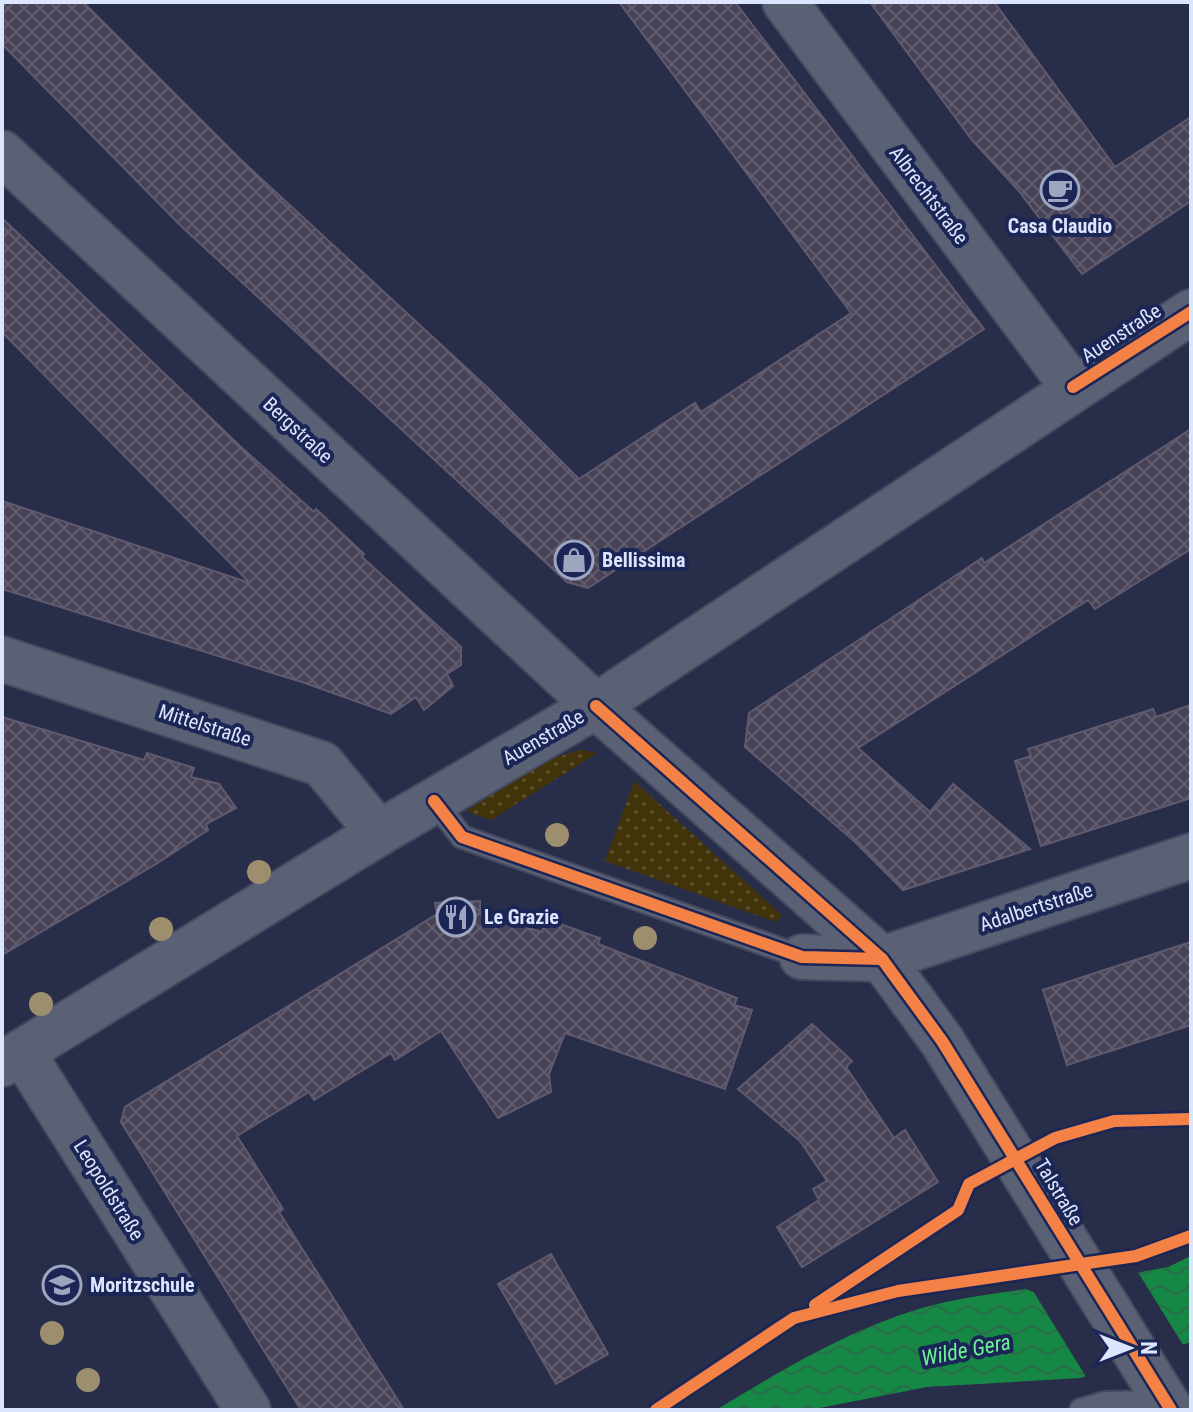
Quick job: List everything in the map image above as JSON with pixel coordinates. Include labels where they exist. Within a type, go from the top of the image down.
[{"type":"street","name":"Albrechtstraße","points":[[785,2],[1073,387]]},
{"type":"street","name":"Bergstraße","points":[[2,153],[596,706]]},
{"type":"street","name":"Auenstraße","points":[[12,1058],[379,833],[596,706],[1073,387],[1191,312]]},
{"type":"street","name":"Mittelstraße","points":[[2,659],[322,764],[379,833]]},
{"type":"street","name":"Talstraße","points":[[596,706],[882,959],[942,1041],[1162,1395]]},
{"type":"street","name":"Adalbertstraße","points":[[882,959],[1191,856]]},
{"type":"street","points":[[802,957],[882,959]]},
{"type":"street","name":"Leopoldstraße","points":[[12,1058],[248,1410]]},
{"type":"lane","points":[[434,801],[462,837],[802,957]]},
{"type":"lane","points":[[1081,1410],[1105,1403],[1162,1395]]},
{"type":"shaded area","points":[[581,750],[597,753],[491,820],[466,811],[551,758]]},
{"type":"shaded area","points":[[634,781],[782,915],[775,922],[605,861]]},
{"type":"water","name":"Wilde Gera","points":[[1191,1256],[1191,1342],[1080,1378],[927,1387],[809,1410],[716,1410],[827,1347],[915,1310],[966,1298],[1026,1289],[1033,1292],[1168,1267]]},
{"type":"pier","points":[[1136,1269],[1185,1348],[1088,1380],[1030,1286]]},
{"type":"building","points":[[2,2],[83,2],[241,160],[489,389],[579,479],[695,403],[701,412],[851,313],[619,2],[735,2],[984,329],[588,588],[567,582],[181,226],[2,44]]},
{"type":"building","points":[[870,2],[994,2],[1115,167],[1191,117],[1191,201],[1082,274],[1018,190],[972,140]]},
{"type":"building","points":[[2,218],[241,447],[314,512],[316,509],[364,554],[362,557],[461,647],[461,665],[447,674],[453,686],[424,710],[416,697],[391,714],[305,683],[2,589],[2,501],[250,583],[2,332]]},
{"type":"building","points":[[1191,429],[1191,549],[1095,609],[1088,600],[858,748],[930,812],[953,784],[1030,849],[903,890],[854,841],[745,747],[749,713],[982,558],[984,563]]},
{"type":"building","points":[[1191,705],[1191,798],[1041,846],[1015,761],[1031,756],[1028,749],[1153,709],[1156,717]]},
{"type":"building","points":[[2,717],[144,760],[147,753],[194,768],[191,777],[219,784],[236,808],[206,824],[208,830],[156,864],[2,955]]},
{"type":"building","points":[[480,901],[480,914],[542,932],[546,919],[600,938],[598,944],[737,998],[734,1005],[752,1010],[725,1089],[565,1033],[549,1074],[551,1092],[498,1118],[441,1031],[395,1060],[391,1053],[314,1100],[309,1092],[237,1136],[283,1209],[279,1212],[404,1410],[301,1410],[121,1122],[125,1107],[437,914],[435,903]]},
{"type":"building","points":[[1191,942],[1191,1025],[1067,1065],[1043,990]]},
{"type":"building","points":[[812,1024],[852,1061],[846,1067],[894,1138],[905,1130],[938,1182],[802,1267],[777,1227],[819,1200],[813,1189],[827,1181],[800,1141],[738,1089]]},
{"type":"building","points":[[551,1254],[608,1354],[556,1384],[498,1284]]},
{"type":"cycle path","points":[[1073,387],[1191,312]]},
{"type":"cycle path","points":[[596,706],[882,959],[942,1041],[1171,1410]]},
{"type":"cycle path","points":[[434,801],[462,837],[802,957],[882,959]]},
{"type":"cycle path","points":[[815,1305],[958,1210],[969,1184],[1055,1138],[1114,1121],[1191,1119]]},
{"type":"cycle path","points":[[656,1410],[794,1318],[898,1291],[1136,1256],[1191,1236]]},
{"type":"place","name":"Casa Claudio","points":[[1060,190]]},
{"type":"place","name":"Bellissima","points":[[574,560]]},
{"type":"place","name":"Le Grazie","points":[[456,917]]},
{"type":"place","name":"Moritzschule","points":[[62,1285]]}]
